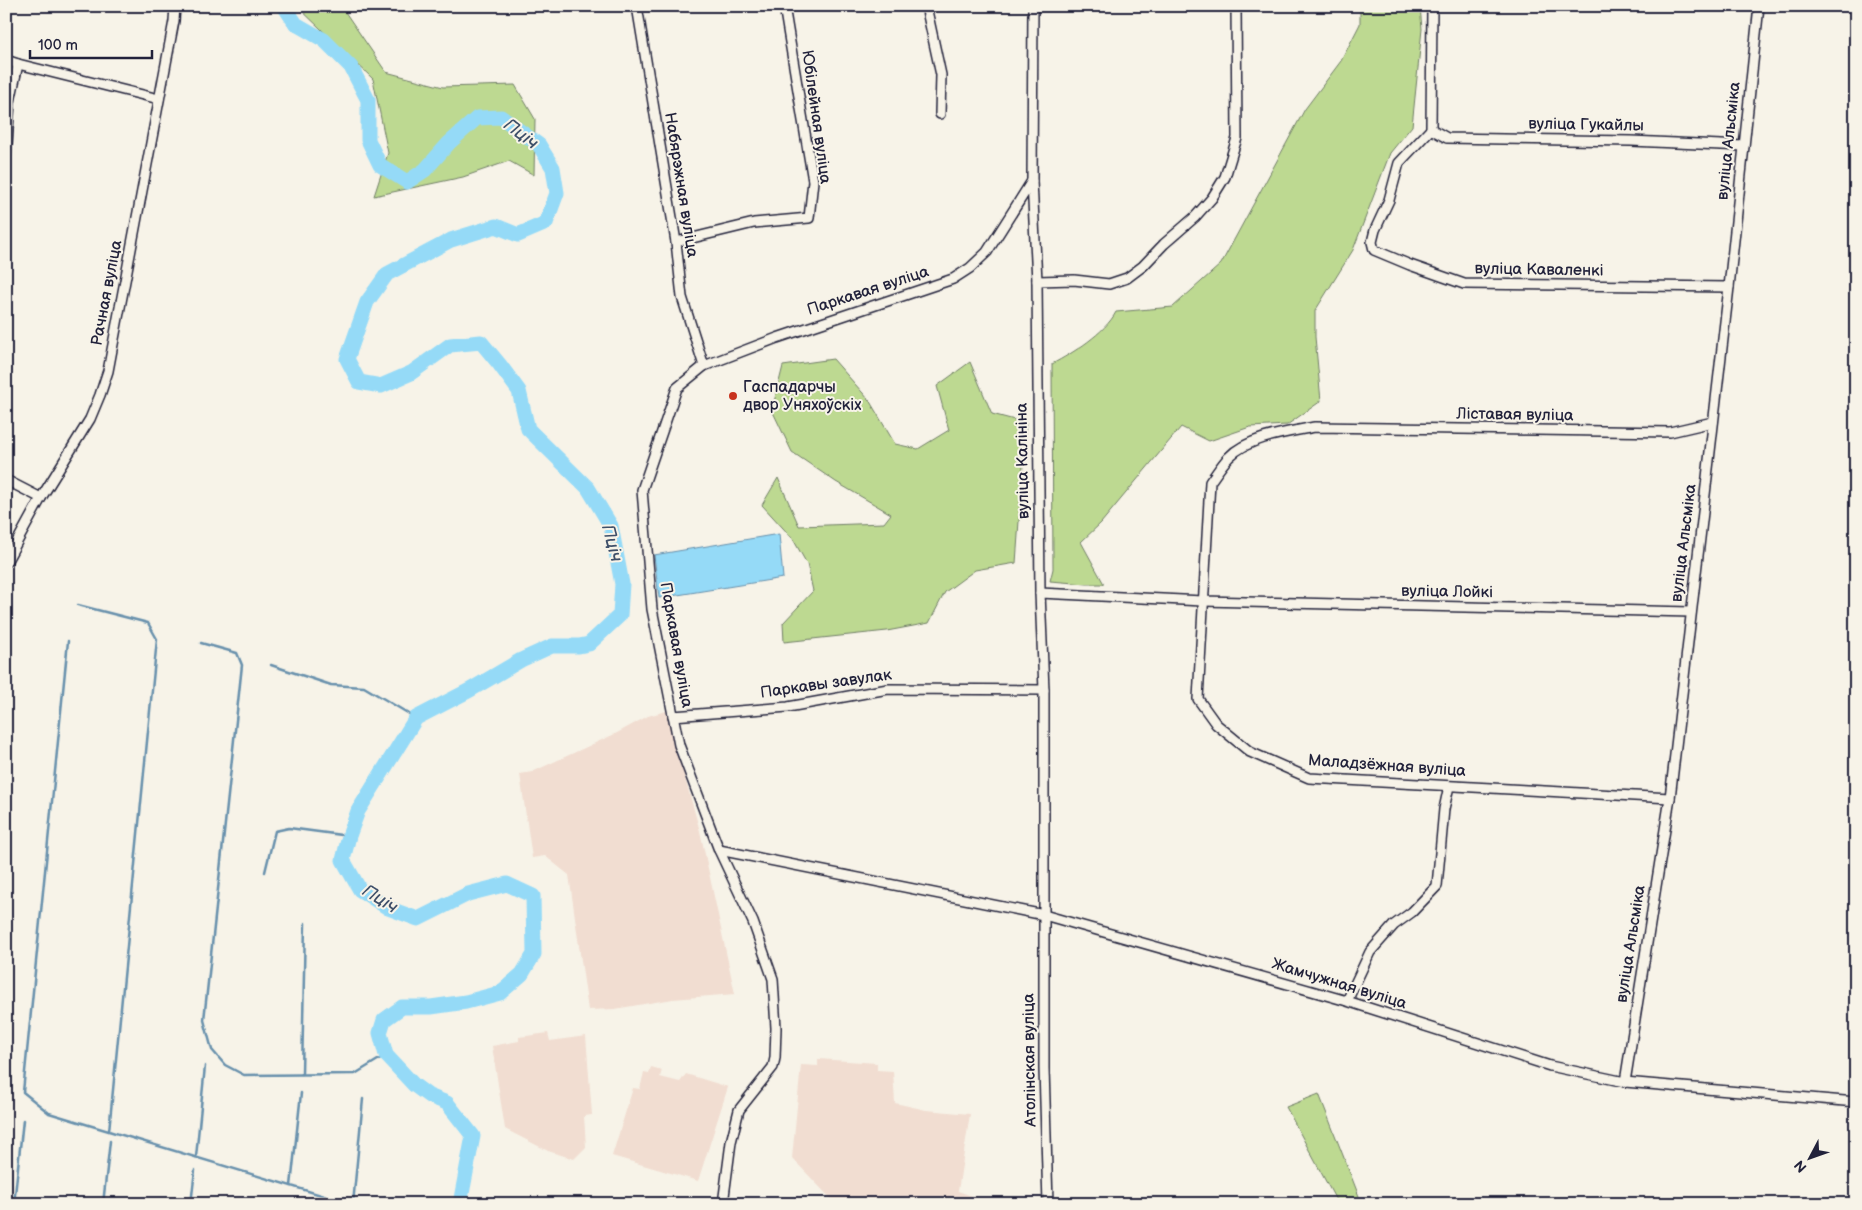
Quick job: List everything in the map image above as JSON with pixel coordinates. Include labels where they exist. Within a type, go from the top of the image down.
[{"type":"street","name":"Рачная вуліца","points":[[6,562],[90,419],[105,379],[174,21],[175,6]]},
{"type":"street","name":"Набярэжная вуліца","points":[[637,6],[676,242],[682,297],[704,366]]},
{"type":"street","name":"Юбілейная вуліца","points":[[676,242],[754,223],[809,218],[813,181],[784,6]]},
{"type":"street","points":[[926,6],[941,75],[940,114]]},
{"type":"street","name":"вуліца Калініна","points":[[1033,6],[1032,181],[1036,281],[1040,593],[1044,690],[1044,915]]},
{"type":"street","points":[[1036,281],[1074,280],[1109,284],[1128,278],[1144,266],[1212,198],[1225,177],[1237,138],[1236,6]]},
{"type":"street","points":[[1431,129],[1432,6]]},
{"type":"street","name":"вуліца Альсміка","points":[[1625,1082],[1670,798],[1759,6]]},
{"type":"street","points":[[6,60],[159,99]]},
{"type":"street","points":[[6,157],[10,102],[18,64]]},
{"type":"street","name":"вуліца Гукайлы","points":[[1431,129],[1446,138],[1631,141],[1744,146]]},
{"type":"street","name":"вуліца Каваленкі","points":[[1431,129],[1399,163],[1389,200],[1375,230],[1372,242],[1374,250],[1464,284],[1728,287]]},
{"type":"street","name":"Паркавая вуліца","points":[[723,1204],[731,1142],[739,1110],[773,1067],[776,1058],[773,979],[753,922],[719,850],[679,745],[652,609],[642,490],[677,388],[704,366],[777,338],[952,278],[970,268],[988,252],[1032,181]]},
{"type":"street","name":"Ліставая вуліца","points":[[1203,602],[1210,482],[1230,456],[1249,443],[1314,427],[1670,432],[1713,422]]},
{"type":"street","points":[[6,480],[42,498]]},
{"type":"street","name":"вуліца Лойкі","points":[[1040,593],[1203,602],[1691,612]]},
{"type":"street","name":"Маладзёжная вуліца","points":[[1203,602],[1198,699],[1216,724],[1250,752],[1309,778],[1670,798]]},
{"type":"street","name":"Паркавы завулак","points":[[673,716],[788,707],[888,689],[1044,690]]},
{"type":"street","points":[[1347,1001],[1370,952],[1394,925],[1412,912],[1437,886],[1444,809],[1449,786]]},
{"type":"street","points":[[719,850],[1044,915]]},
{"type":"street","name":"Жамчужная вуліца","points":[[1044,915],[1347,1001],[1550,1066],[1625,1082],[1856,1102]]},
{"type":"street","name":"Атолінская вуліца","points":[[1044,915],[1044,1068],[1048,1204]]},
{"type":"shaded area","points":[[666,711],[700,831],[735,994],[673,999],[615,1009],[588,1010],[569,875],[545,856],[532,858],[520,774],[532,772],[617,733],[648,716]]},
{"type":"shaded area","points":[[548,1033],[550,1041],[586,1036],[592,1115],[584,1116],[586,1147],[574,1159],[548,1151],[505,1129],[492,1046],[519,1041],[519,1037]]},
{"type":"shaded area","points":[[818,1059],[877,1063],[877,1070],[893,1071],[895,1103],[926,1110],[970,1114],[958,1191],[994,1204],[836,1204],[792,1158],[801,1065],[818,1066]]},
{"type":"shaded area","points":[[651,1067],[662,1070],[660,1077],[680,1082],[686,1074],[728,1087],[698,1181],[612,1156],[633,1088],[640,1089],[644,1072],[649,1073]]},
{"type":"green space","points":[[297,6],[341,6],[386,72],[443,87],[515,85],[535,119],[534,175],[509,161],[463,177],[374,196],[388,153],[373,79]]},
{"type":"green space","points":[[1360,6],[1420,6],[1422,29],[1412,126],[1390,153],[1353,250],[1315,311],[1315,337],[1321,401],[1287,425],[1250,427],[1209,441],[1181,427],[1101,523],[1081,542],[1104,584],[1050,581],[1053,569],[1052,364],[1096,335],[1116,312],[1173,307],[1221,264],[1305,109],[1341,61],[1360,24]]},
{"type":"green space","points":[[833,359],[869,400],[895,444],[918,449],[949,430],[937,386],[970,362],[992,414],[1026,423],[1016,563],[975,570],[945,592],[929,623],[887,631],[784,642],[783,623],[813,591],[807,564],[793,539],[762,505],[778,478],[799,526],[884,523],[891,514],[836,482],[792,452],[772,410],[783,366]]},
{"type":"green space","points":[[1319,1094],[1362,1204],[1338,1204],[1286,1107]]},
{"type":"water","points":[[779,534],[783,578],[659,598],[654,555]]},
{"type":"waterway","name":"Пціч","points":[[284,6],[296,24],[324,40],[351,67],[368,100],[368,140],[380,165],[407,182],[425,170],[449,143],[477,118],[501,117],[539,145],[553,168],[557,193],[546,223],[518,235],[496,226],[451,240],[387,274],[367,302],[347,359],[359,382],[381,386],[411,373],[450,345],[481,342],[519,391],[528,429],[588,488],[611,526],[622,584],[620,615],[589,644],[552,646],[521,660],[470,690],[416,718],[358,811],[349,836],[343,860],[360,890],[388,908],[418,919],[468,894],[507,884],[533,896],[534,954],[522,974],[500,993],[466,1002],[431,1007],[402,1007],[384,1020],[380,1033],[386,1055],[414,1085],[429,1096],[447,1103],[473,1136],[460,1204]]},
{"type":"waterway","points":[[78,605],[148,623],[157,639],[109,1131]]},
{"type":"waterway","points":[[68,641],[23,1092],[49,1113],[351,1204]]},
{"type":"waterway","points":[[201,643],[237,653],[242,665],[204,1020],[212,1050],[225,1065],[244,1075],[355,1074],[386,1055]]},
{"type":"waterway","points":[[271,665],[331,685],[364,687],[416,718]]},
{"type":"waterway","points":[[265,872],[275,831],[289,828],[349,836]]},
{"type":"waterway","points":[[302,1074],[305,923]]},
{"type":"waterway","points":[[196,1157],[205,1066]]},
{"type":"waterway","points":[[291,1186],[301,1093]]},
{"type":"waterway","points":[[353,1204],[363,1099]]},
{"type":"waterway","points":[[14,1204],[23,1120]]},
{"type":"waterway","points":[[103,1204],[110,1141]]},
{"type":"waterway","points":[[191,1204],[195,1170]]},
{"type":"place","name":"Гаспадарчы двор Уняхоўскіх","points":[[733,396]]}]
